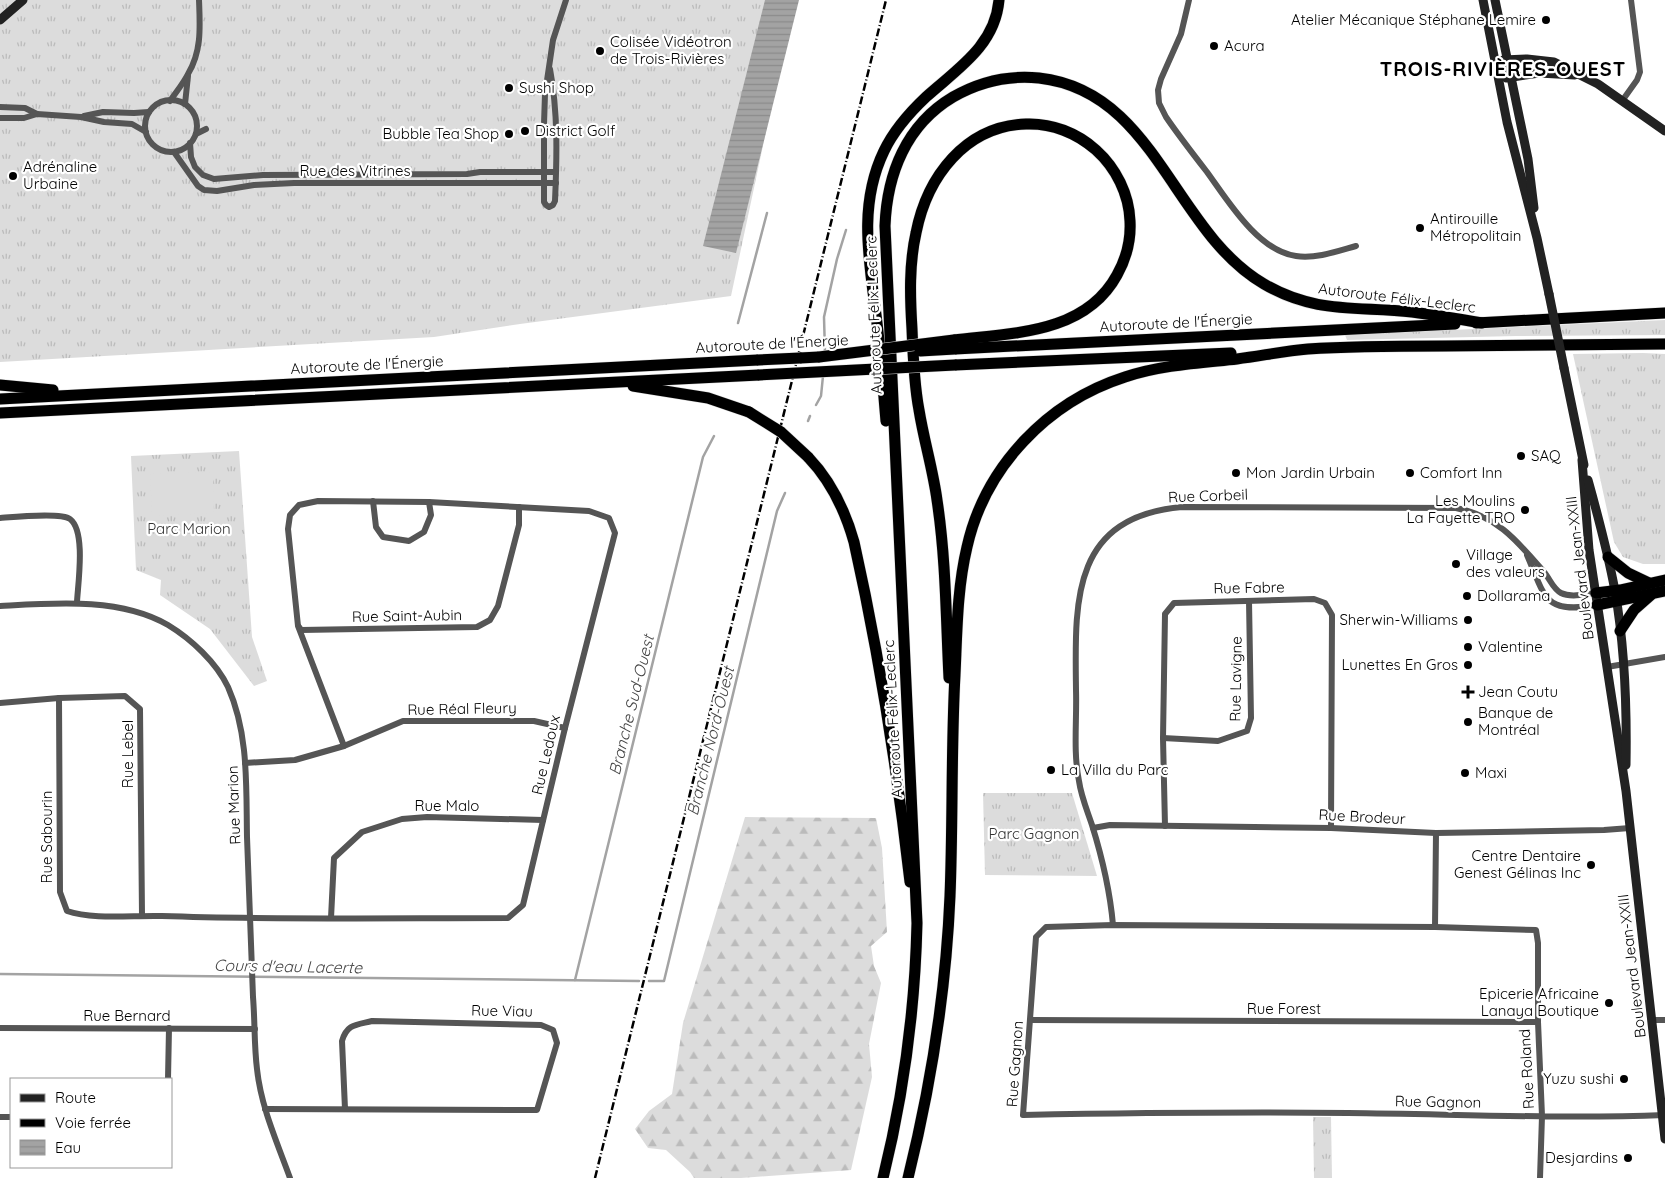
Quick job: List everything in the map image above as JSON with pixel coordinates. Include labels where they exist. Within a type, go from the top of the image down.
[{"type":"highway","points":[[902,605],[879,338],[867,241],[867,217],[870,195],[878,164],[894,133],[920,103],[979,49],[993,26],[999,0]]},
{"type":"highway","name":"Autoroute Félix-Leclerc","points":[[883,1178],[899,1112],[907,1060],[913,1016],[917,948],[916,864],[886,254],[887,203],[897,163],[910,138],[934,111],[964,91],[997,80],[1029,78],[1062,83],[1086,92],[1123,118],[1137,133],[1199,223],[1218,247],[1248,274],[1280,292],[1307,302],[1337,308],[1410,312],[1482,323]]},
{"type":"highway","points":[[952,735],[939,512],[919,410],[913,363],[911,280],[916,233],[924,203],[937,177],[951,159],[974,140],[1001,127],[1030,124],[1057,128],[1079,138],[1099,152],[1112,168],[1122,186],[1128,207],[1129,242],[1123,262],[1114,280],[1102,296],[1091,306],[1060,323],[955,345]]},
{"type":"highway","name":"Autoroute de l'Énergie","points":[[0,399],[819,357],[955,345],[1482,323],[1665,313]]},
{"type":"highway","points":[[908,1178],[926,1097],[943,986],[950,896],[952,735],[960,600],[968,540],[979,508],[990,486],[1004,464],[1026,438],[1044,421],[1070,402],[1094,389],[1124,377],[1165,368],[1308,350],[1436,346],[1665,344]]},
{"type":"highway","name":"Autoroute de l'Énergie","points":[[0,413],[955,364],[1308,350]]},
{"type":"highway","points":[[612,382],[703,397],[749,412],[781,432],[808,457],[825,477],[839,501],[856,551],[883,691],[900,795],[917,948]]},
{"type":"highway","points":[[0,385],[87,394]]},
{"type":"highway","points":[[1608,557],[1651,588],[1665,591]]},
{"type":"highway","points":[[1596,599],[1651,588],[1665,580]]},
{"type":"highway","points":[[1620,631],[1651,588]]},
{"type":"street","points":[[0,20],[23,0]]},
{"type":"street","points":[[170,101],[188,74],[199,47],[200,0]]},
{"type":"street","points":[[1189,0],[1179,40],[1158,90],[1159,103],[1166,117],[1239,216],[1268,244],[1282,252],[1300,257],[1315,256],[1356,246]]},
{"type":"street","name":"Boulevard Jean-XXIII","points":[[1482,0],[1516,162],[1537,238],[1582,460],[1608,557],[1620,631],[1623,665],[1626,790]]},
{"type":"street","name":"Boulevard Jean-XXIII","points":[[1495,0],[1528,159],[1537,238]]},
{"type":"street","points":[[1622,101],[1637,80],[1640,72],[1631,0]]},
{"type":"street","points":[[550,68],[556,114],[556,183],[554,205],[549,207],[545,204],[544,183],[545,94],[553,40],[565,2]]},
{"type":"street","points":[[1496,62],[1527,59],[1554,62],[1598,84],[1665,130]]},
{"type":"street","points":[[1499,79],[1548,73],[1580,75]]},
{"type":"street","points":[[185,104],[188,74]]},
{"type":"street","points":[[196,134],[196,119],[185,104],[170,101],[158,104],[149,112],[145,122],[150,142],[163,151],[174,152],[182,149],[190,143],[196,134],[206,129]]},
{"type":"street","points":[[0,107],[25,108],[37,114]]},
{"type":"street","points":[[81,116],[103,112],[149,112]]},
{"type":"street","points":[[0,118],[24,118],[37,114],[81,116],[104,122],[132,124],[146,132]]},
{"type":"street","name":"Rue des Vitrines","points":[[190,143],[191,158],[196,167],[203,176],[214,179],[263,175],[556,172]]},
{"type":"street","name":"Rue des Vitrines","points":[[174,152],[198,186],[203,190],[209,191],[294,183],[556,183]]},
{"type":"street","name":"Boulevard Jean-XXIII","points":[[1582,460],[1589,550],[1626,790],[1665,1138]]},
{"type":"street","name":"Rue Ledoux","points":[[250,919],[508,918],[523,905],[565,728],[615,533],[609,518],[589,511],[429,502],[318,501],[300,506],[290,515],[288,529],[298,626],[344,746]]},
{"type":"street","points":[[374,501],[376,527],[383,537],[409,541],[424,532],[431,515],[429,502]]},
{"type":"street","name":"Rue Saint-Aubin","points":[[298,626],[302,630],[477,627],[490,620],[498,606],[519,524],[519,507]]},
{"type":"street","name":"Rue Corbeil","points":[[1113,924],[1109,895],[1077,771],[1077,611],[1081,586],[1091,560],[1102,543],[1118,529],[1147,514],[1182,507],[1447,507],[1471,512],[1492,520],[1523,547],[1559,591],[1570,595],[1596,599]]},
{"type":"street","points":[[0,518],[56,515],[69,518],[76,526],[79,547],[77,602]]},
{"type":"street","name":"Rue Corbeil","points":[[1523,547],[1543,590],[1553,603],[1571,609],[1596,599]]},
{"type":"street","name":"Rue Fabre","points":[[1165,826],[1163,738],[1165,614],[1174,603],[1314,599],[1325,603],[1332,615],[1332,828]]},
{"type":"street","name":"Rue Lavigne","points":[[1163,738],[1218,741],[1247,732],[1252,718],[1249,601]]},
{"type":"street","name":"Rue Marion","points":[[0,606],[77,602],[138,612],[167,625],[186,638],[208,659],[220,673],[228,687],[236,711],[245,763],[257,1069],[265,1109],[290,1178]]},
{"type":"street","points":[[1607,667],[1665,656]]},
{"type":"street","name":"Rue Lebel","points":[[0,703],[59,698],[125,696],[140,708],[142,915]]},
{"type":"street","name":"Rue Sabourin","points":[[59,698],[60,892],[67,911],[80,916],[142,915],[250,919]]},
{"type":"street","name":"Rue Réal Fleury","points":[[245,763],[294,760],[344,746],[403,721],[534,721],[565,728]]},
{"type":"street","name":"Rue Malo","points":[[331,918],[334,858],[362,832],[402,819],[426,817],[543,820]]},
{"type":"street","name":"Rue Brodeur","points":[[1093,828],[1110,825],[1332,828],[1436,833],[1630,828]]},
{"type":"street","points":[[1435,927],[1436,833]]},
{"type":"street","name":"Rue Gagnon","points":[[1536,930],[1435,927],[1113,924],[1046,927],[1036,937],[1023,1115],[1320,1113],[1604,1117],[1664,1116]]},
{"type":"street","name":"Rue Roland","points":[[1536,930],[1538,944],[1538,1022],[1542,1116],[1540,1178]]},
{"type":"street","name":"Rue Forest","points":[[1031,1020],[1538,1022]]},
{"type":"street","points":[[1652,1020],[1665,1020]]},
{"type":"street","name":"Rue Viau","points":[[265,1109],[537,1110],[557,1043],[553,1030],[541,1025],[531,1024],[372,1021],[353,1025],[345,1031],[342,1041],[345,1108]]},
{"type":"street","name":"Rue Bernard","points":[[0,1028],[255,1029]]},
{"type":"street","points":[[168,1078],[169,1028]]},
{"type":"green space","points":[[0,0],[794,0],[731,296],[434,337],[0,362]]},
{"type":"green space","points":[[1665,320],[1665,335],[1347,340],[1345,335]]},
{"type":"green space","points":[[1573,354],[1665,354],[1665,564],[1643,564],[1623,557],[1614,542]]},
{"type":"green space","name":"Parc Marion","points":[[239,451],[252,637],[267,681],[254,686],[210,629],[160,595],[161,580],[136,570],[131,456]]},
{"type":"green space","points":[[213,472],[214,513],[152,516],[150,474]]},
{"type":"green space","name":"Parc Gagnon","points":[[983,793],[1072,793],[1097,876],[985,875]]},
{"type":"green space","points":[[745,817],[876,818],[882,848],[887,932],[871,946],[874,966],[881,983],[869,1044],[872,1077],[851,1170],[741,1178],[694,1178],[666,1150],[648,1148],[635,1129],[649,1111],[672,1094],[683,1023]]},
{"type":"green space","points":[[1313,1117],[1331,1117],[1332,1178],[1314,1178]]},
{"type":"water","points":[[765,0],[799,0],[736,253],[703,246]]},
{"type":"waterway","name":"Branche Sud-Ouest","points":[[738,323],[767,213]]},
{"type":"waterway","name":"Branche Nord-Ouest","points":[[825,353],[824,317],[837,259],[846,230]]},
{"type":"waterway","name":"Branche Nord-Ouest","points":[[816,405],[821,396],[823,376]]},
{"type":"waterway","name":"Branche Nord-Ouest","points":[[808,421],[810,416]]},
{"type":"waterway","name":"Branche Sud-Ouest","points":[[575,980],[703,457],[714,436]]},
{"type":"waterway","name":"Branche Nord-Ouest","points":[[649,981],[664,981],[777,511],[785,493]]},
{"type":"waterway","name":"Cours d'eau Lacerte","points":[[0,974],[639,981]]},
{"type":"railway","points":[[595,1178],[886,0]]},
{"type":"place","name":"Atelier Mécanique Stéphane Lemire","points":[[1546,20]]},
{"type":"place","name":"Acura","points":[[1214,46]]},
{"type":"place","name":"Colisée Vidéotron de Trois-Rivières","points":[[600,51]]},
{"type":"place","name":"Sushi Shop","points":[[509,88]]},
{"type":"place","name":"District Golf","points":[[525,131]]},
{"type":"place","name":"Bubble Tea Shop","points":[[509,134]]},
{"type":"place","name":"Adrénaline Urbaine","points":[[13,176]]},
{"type":"place","name":"Antirouille Métropolitain","points":[[1420,228]]},
{"type":"place","name":"SAQ","points":[[1521,456]]},
{"type":"place","name":"Mon Jardin Urbain","points":[[1236,473]]},
{"type":"place","name":"Comfort Inn","points":[[1410,473]]},
{"type":"place","name":"Les Moulins La Fayette TRO","points":[[1525,510]]},
{"type":"place","name":"Village des valeurs","points":[[1456,564]]},
{"type":"place","name":"Dollarama","points":[[1467,596]]},
{"type":"place","name":"Sherwin-Williams","points":[[1468,620]]},
{"type":"place","name":"Valentine","points":[[1468,647]]},
{"type":"place","name":"Lunettes En Gros","points":[[1468,665]]},
{"type":"place","name":"Jean Coutu","points":[[1468,692]]},
{"type":"place","name":"Banque de Montréal","points":[[1468,722]]},
{"type":"place","name":"La Villa du Parc","points":[[1051,770]]},
{"type":"place","name":"Maxi","points":[[1465,773]]},
{"type":"place","name":"Centre Dentaire Genest Gélinas Inc","points":[[1591,865]]},
{"type":"place","name":"Epicerie Africaine Lanaya Boutique","points":[[1609,1003]]},
{"type":"place","name":"Yuzu sushi","points":[[1624,1079]]},
{"type":"place","name":"Desjardins","points":[[1628,1158]]},
{"type":"district","name":"TROIS-RIVIÈRES-OUEST","points":[[1503,69]]}]
